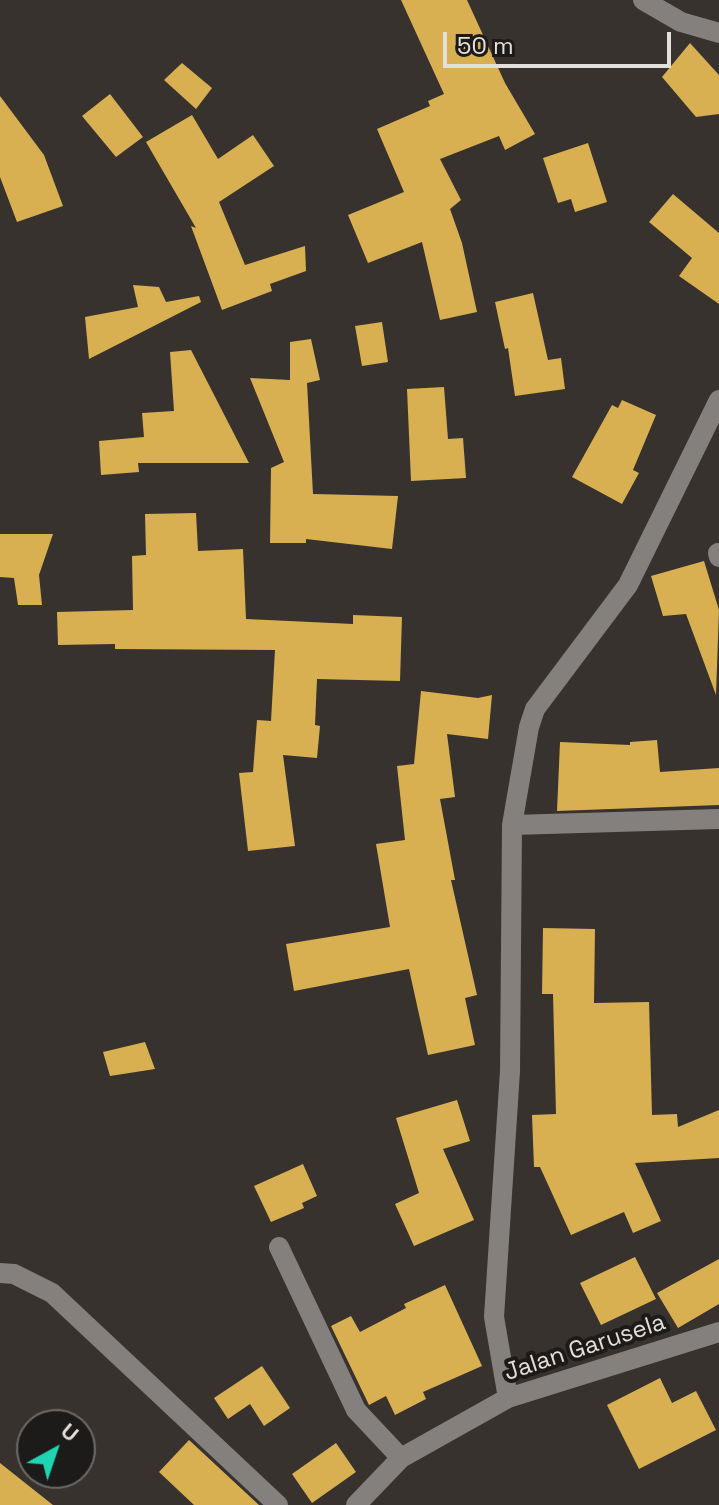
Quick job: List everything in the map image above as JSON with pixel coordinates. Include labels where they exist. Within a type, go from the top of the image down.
[{"type":"street","points":[[643,0],[681,22],[719,33]]},
{"type":"street","points":[[508,1398],[494,1317],[510,1071],[512,825],[535,709],[628,585],[719,400]]},
{"type":"street","points":[[512,825],[719,819]]},
{"type":"street","points":[[279,1247],[356,1410],[401,1458]]},
{"type":"street","points":[[0,1273],[14,1274],[52,1293],[278,1505]]},
{"type":"street","name":"Jalan Garusela","points":[[356,1505],[401,1458],[508,1398],[719,1332]]},
{"type":"building","points":[[401,0],[467,0],[505,83],[535,134],[505,150],[499,136],[440,159],[461,200],[450,209],[462,243],[477,312],[440,320],[422,242],[368,263],[348,215],[404,192],[377,129],[430,106],[428,101],[444,94]]},
{"type":"building","points":[[690,43],[719,75],[719,114],[696,117],[662,77]]},
{"type":"building","points":[[182,63],[212,88],[196,109],[164,80]]},
{"type":"building","points":[[110,94],[143,137],[116,157],[82,116]]},
{"type":"building","points":[[0,96],[44,155],[63,206],[17,222],[0,177]]},
{"type":"building","points":[[192,115],[218,159],[253,135],[274,166],[219,202],[245,265],[305,246],[306,271],[270,284],[272,291],[222,310],[191,226],[196,228],[146,142]]},
{"type":"building","points":[[588,143],[607,202],[575,212],[571,199],[558,203],[543,158]]},
{"type":"building","points":[[673,194],[719,233],[719,304],[679,276],[692,258],[649,222]]},
{"type":"building","points":[[133,285],[159,287],[166,302],[199,296],[201,302],[89,359],[85,317],[138,307]]},
{"type":"building","points":[[533,293],[548,360],[561,358],[565,389],[515,396],[508,348],[505,349],[495,302]]},
{"type":"building","points":[[382,322],[388,362],[362,366],[355,326]]},
{"type":"building","points":[[311,339],[320,380],[307,383],[313,494],[398,496],[392,549],[306,539],[306,543],[270,543],[271,468],[284,462],[250,378],[290,380],[290,342]]},
{"type":"building","points":[[191,350],[249,463],[138,463],[139,472],[101,475],[99,441],[144,437],[142,413],[174,411],[170,352]]},
{"type":"building","points":[[444,387],[448,439],[463,438],[466,478],[411,481],[407,389]]},
{"type":"building","points":[[622,400],[656,415],[633,470],[639,473],[622,504],[572,477],[612,405],[618,408]]},
{"type":"building","points":[[196,513],[198,551],[243,549],[246,619],[353,624],[353,615],[402,617],[400,681],[317,679],[315,725],[320,726],[317,758],[283,755],[295,846],[248,851],[239,773],[253,772],[257,720],[271,721],[275,650],[115,649],[115,644],[58,645],[57,612],[133,610],[132,556],[146,555],[145,514]]},
{"type":"building","points":[[0,534],[53,534],[39,575],[42,605],[18,605],[14,578],[0,577]]},
{"type":"building","points":[[704,561],[719,610],[716,695],[686,614],[663,616],[651,576]]},
{"type":"building","points":[[421,691],[478,698],[492,695],[488,739],[447,734],[455,797],[440,799],[455,880],[451,880],[477,995],[465,998],[475,1045],[428,1055],[409,969],[294,991],[286,944],[390,927],[376,844],[405,840],[397,766],[414,764]]},
{"type":"building","points":[[657,740],[660,772],[719,768],[719,805],[557,811],[560,742],[630,745],[630,742]]},
{"type":"building","points":[[543,928],[595,929],[594,1003],[649,1002],[652,1115],[677,1114],[678,1127],[719,1110],[719,1158],[635,1163],[661,1221],[633,1233],[624,1212],[571,1235],[540,1167],[534,1167],[532,1115],[556,1114],[553,994],[542,994]]},
{"type":"building","points":[[145,1042],[155,1069],[110,1076],[103,1052]]},
{"type":"building","points":[[457,1100],[470,1141],[443,1149],[474,1220],[414,1246],[395,1204],[419,1193],[396,1118]]},
{"type":"building","points":[[303,1164],[317,1196],[302,1203],[304,1208],[271,1222],[254,1186]]},
{"type":"building","points":[[635,1257],[656,1299],[601,1325],[580,1283]]},
{"type":"building","points":[[719,1259],[719,1304],[678,1328],[657,1293]]},
{"type":"building","points":[[445,1285],[482,1366],[423,1392],[426,1399],[395,1415],[386,1396],[369,1405],[331,1326],[351,1316],[360,1332],[406,1308],[404,1304]]},
{"type":"building","points":[[262,1366],[290,1408],[264,1426],[250,1404],[228,1419],[214,1398]]},
{"type":"building","points":[[660,1378],[672,1403],[696,1391],[716,1430],[639,1469],[607,1405]]},
{"type":"building","points":[[189,1440],[259,1505],[194,1505],[159,1472]]},
{"type":"building","points":[[336,1443],[356,1472],[312,1503],[292,1474]]},
{"type":"building","points":[[0,1463],[16,1476],[16,1489],[33,1489],[53,1505],[0,1505]]}]
